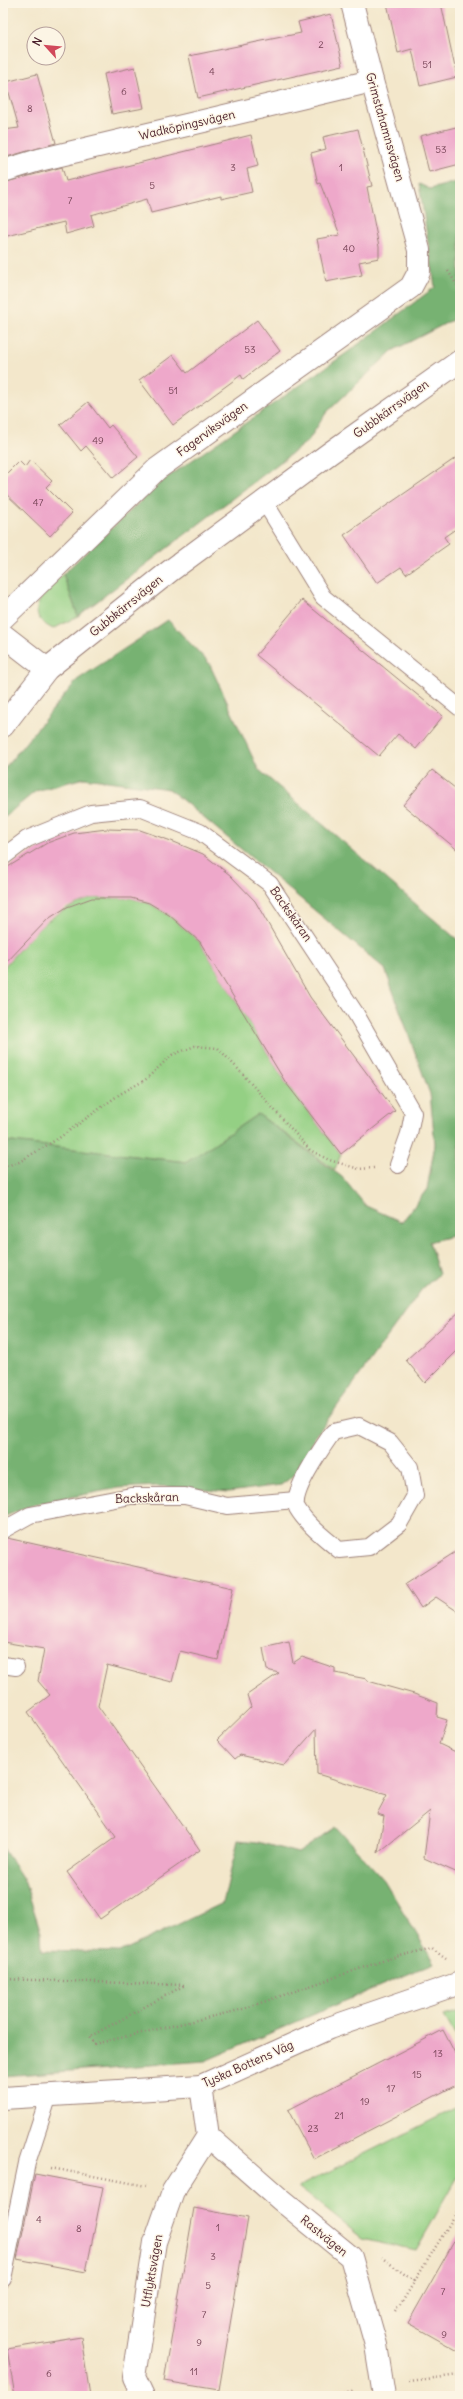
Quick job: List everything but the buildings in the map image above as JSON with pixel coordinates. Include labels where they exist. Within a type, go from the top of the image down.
[{"type":"street","name":"Grimstahamnsvägen","points":[[352,3],[372,81],[420,250]]},
{"type":"street","name":"Wadköpingsvägen","points":[[3,171],[39,160],[372,81]]},
{"type":"street","name":"Fagerviksvägen","points":[[3,618],[157,469],[411,287],[418,272],[420,250]]},
{"type":"street","name":"Gubbkärrsvägen","points":[[3,726],[47,669],[170,571],[264,501],[460,361]]},
{"type":"street","points":[[3,635],[47,669]]},
{"type":"street","name":"Tyska Bottens Väg","points":[[3,2098],[201,2086],[329,2028],[460,1983]]},
{"type":"street","points":[[201,2086],[208,2136]]},
{"type":"street","name":"Utflyktsvägen","points":[[143,2396],[134,2377],[155,2242],[173,2191],[208,2136]]},
{"type":"street","name":"Rastvägen","points":[[208,2136],[281,2200],[350,2257],[376,2345],[383,2390]]},
{"type":"lane","points":[[264,501],[323,597],[460,708]]},
{"type":"lane","name":"Backskåran","points":[[3,857],[27,839],[91,813],[140,808],[200,832],[270,884],[356,1014],[413,1113],[409,1134],[398,1165]]},
{"type":"lane","points":[[359,1426],[390,1442],[410,1467],[415,1496],[399,1524],[369,1547],[339,1550],[314,1529],[296,1508],[296,1500],[313,1462],[333,1432],[359,1426]]},
{"type":"lane","name":"Backskåran","points":[[3,1530],[30,1515],[131,1496],[185,1496],[227,1506],[296,1500]]},
{"type":"lane","points":[[3,2279],[27,2163],[49,2096]]},
{"type":"path","points":[[3,1167],[19,1162],[59,1138],[120,1094],[145,1080],[172,1055],[195,1046],[218,1048],[310,1150],[329,1160],[359,1169],[398,1165]]},
{"type":"path","points":[[3,1979],[185,1985],[89,2036],[94,2044],[240,2010],[388,1959],[432,1948]]},
{"type":"path","points":[[27,2163],[173,2191]]},
{"type":"path","points":[[376,2345],[460,2207]]},
{"type":"path","points":[[350,2257],[367,2252],[379,2256],[415,2282]]},
{"type":"path","points":[[383,2390],[460,2375]]},
{"type":"green space","points":[[460,181],[460,316],[392,351],[326,413],[308,441],[78,616],[63,574],[162,481],[348,352],[435,287],[419,184],[430,189]]},
{"type":"green space","points":[[63,574],[78,616],[53,629],[43,622],[38,616],[37,609],[44,594]]},
{"type":"green space","points":[[168,620],[209,663],[258,769],[459,941],[460,1234],[429,1242],[439,1274],[422,1289],[315,1437],[301,1470],[281,1485],[229,1492],[158,1486],[118,1488],[36,1504],[3,1517],[3,1141],[187,1162],[258,1114],[342,1177],[366,1206],[402,1222],[427,1189],[435,1144],[430,1094],[385,969],[169,789],[84,778],[36,791],[3,818],[3,770],[77,680]]},
{"type":"green space","points":[[92,898],[131,898],[149,903],[169,915],[200,942],[286,1083],[341,1154],[335,1170],[258,1114],[187,1162],[3,1141],[3,968],[33,935],[52,918],[76,904]]},
{"type":"green space","points":[[336,1827],[384,1880],[434,1963],[205,2061],[3,2076],[3,1848],[25,1882],[41,1933],[42,1950],[120,1952],[223,1903],[238,1840],[258,1842],[298,1853]]},
{"type":"green space","points":[[460,2011],[460,2043],[444,2016]]},
{"type":"green space","points":[[460,2106],[460,2173],[416,2250],[362,2238],[298,2187]]}]
